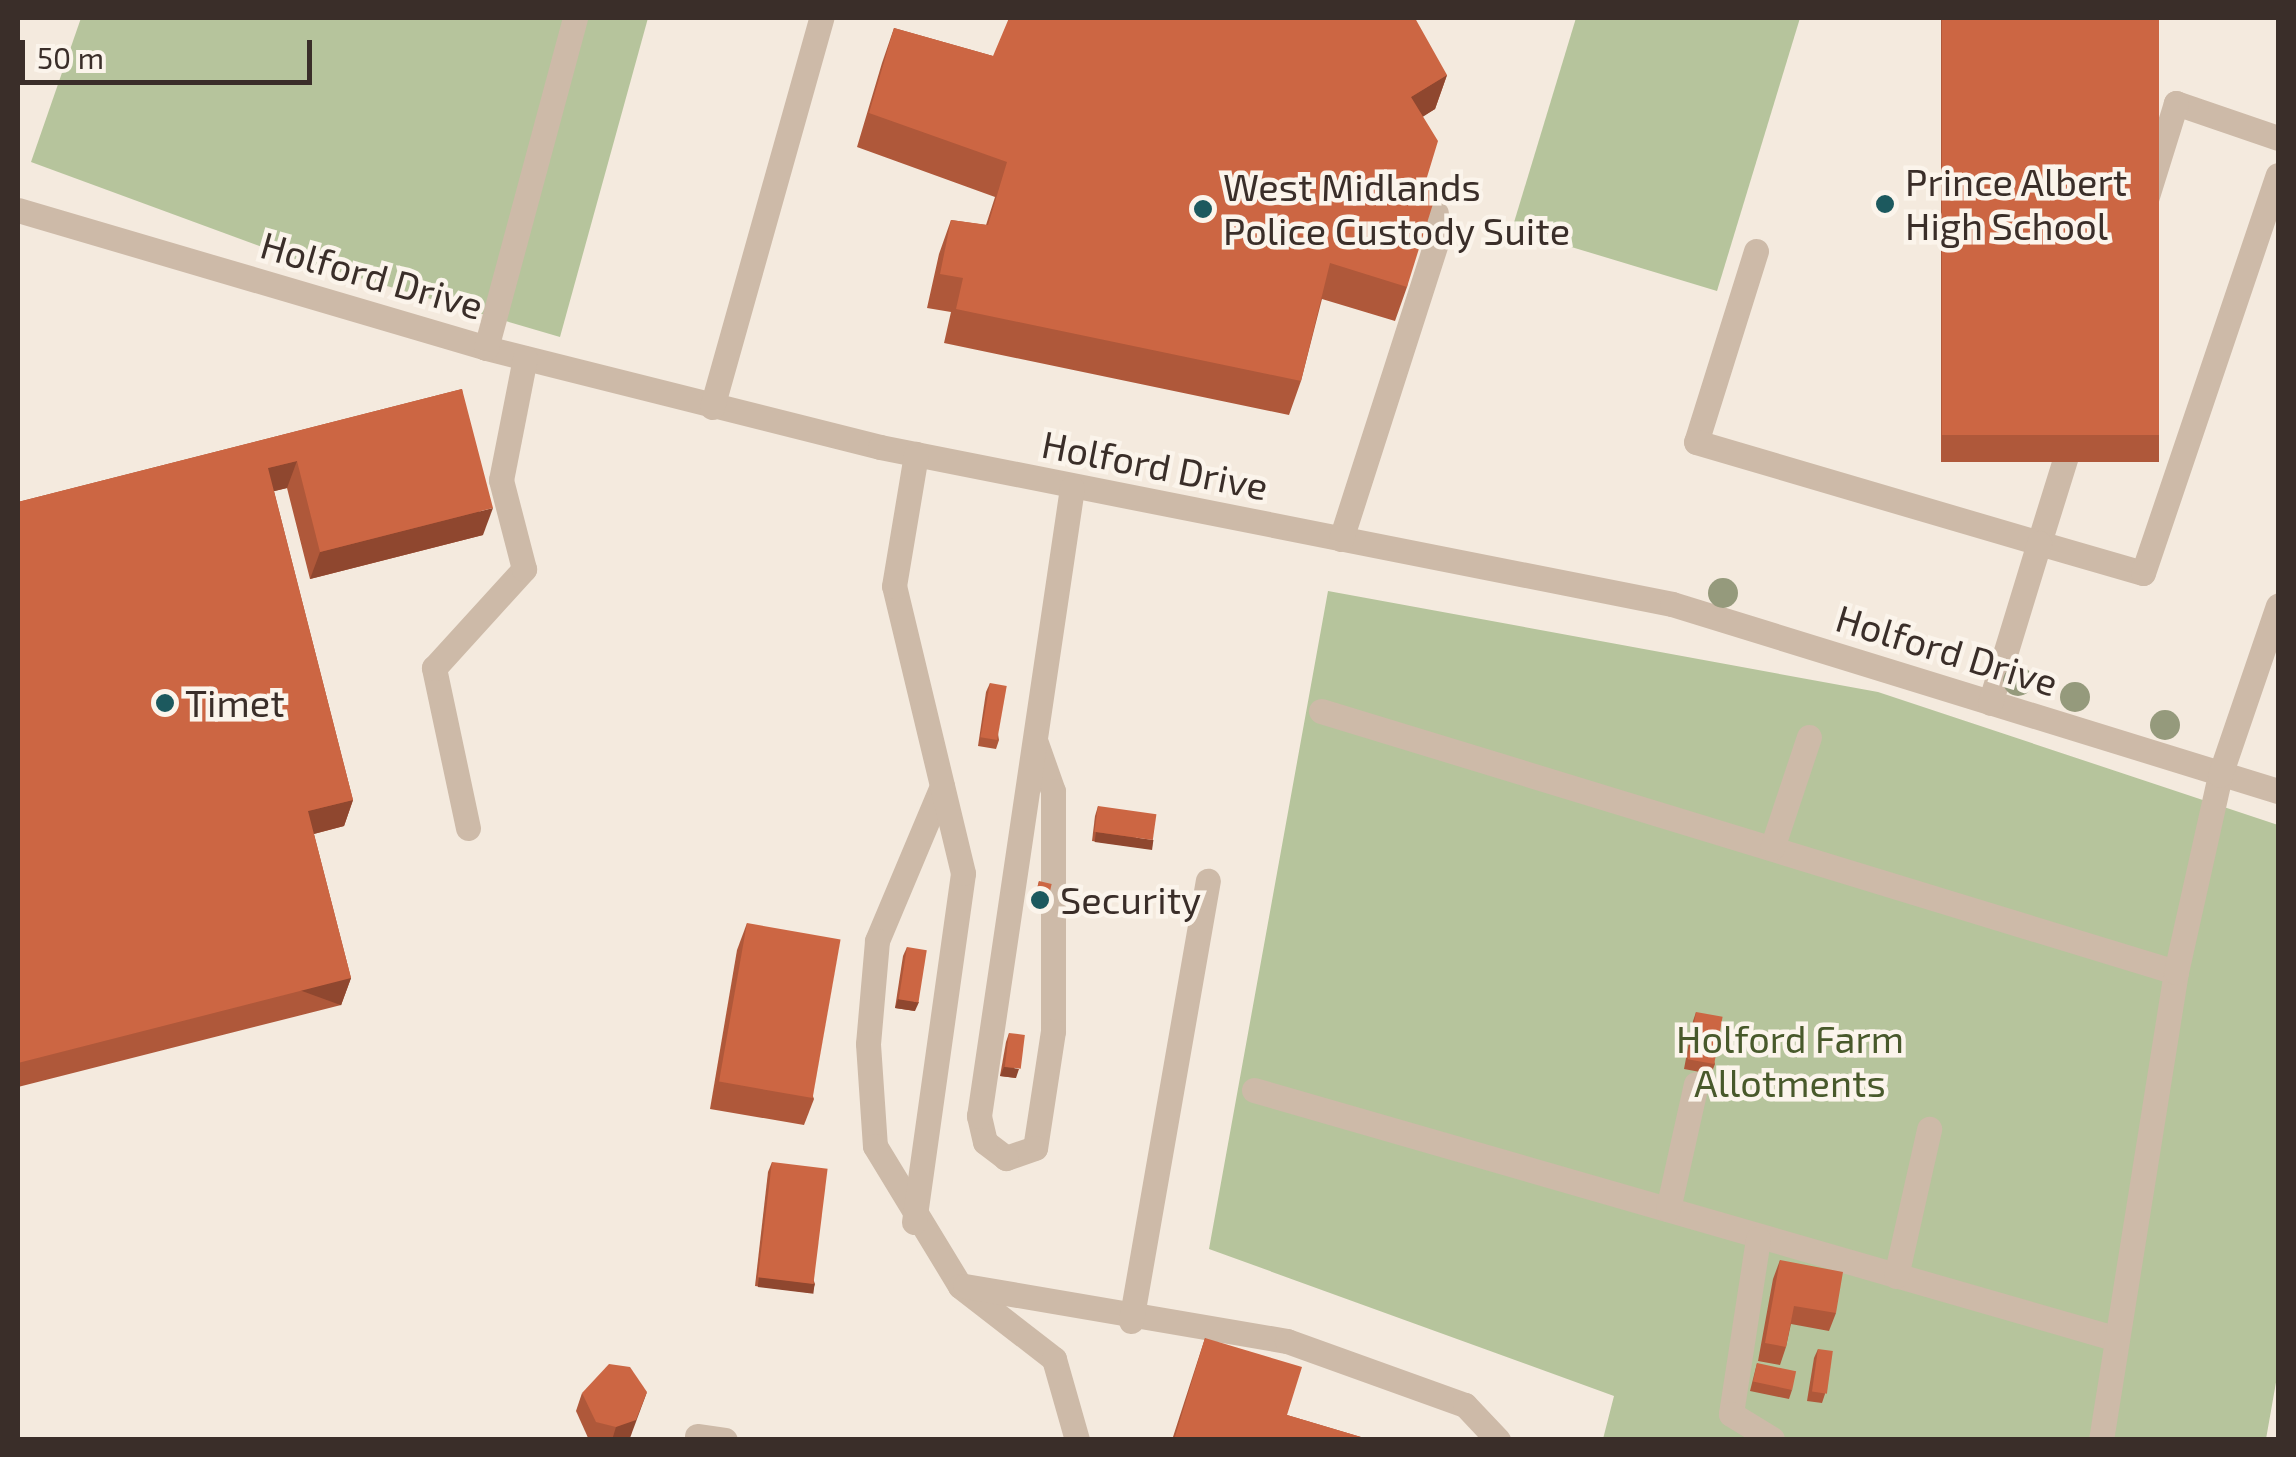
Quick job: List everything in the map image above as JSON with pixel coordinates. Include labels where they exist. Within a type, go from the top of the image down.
[{"type":"street","points":[[486,348],[575,18]]},
{"type":"street","points":[[712,407],[821,18]]},
{"type":"street","points":[[1990,703],[2176,102],[2278,138]]},
{"type":"street","points":[[1756,251],[1696,442],[2144,572],[2278,175]]},
{"type":"street","name":"Holford Drive","points":[[18,210],[486,348],[712,407],[1072,488],[1672,604],[2278,791]]},
{"type":"street","points":[[1341,539],[1438,238],[1436,213]]},
{"type":"street","points":[[468,828],[434,668],[524,569],[501,480],[526,358]]},
{"type":"street","points":[[914,1222],[962,872],[944,782],[894,586],[916,454]]},
{"type":"street","points":[[1036,743],[1055,829],[1053,1031],[1035,1148],[1006,1158],[985,1142],[979,1116],[1072,488]]},
{"type":"street","points":[[2101,1440],[2176,972],[2220,774],[2278,606]]},
{"type":"street","points":[[1321,712],[2176,972]]},
{"type":"street","points":[[1772,848],[1809,738]]},
{"type":"street","points":[[944,782],[877,941],[868,1044],[875,1146],[914,1222],[960,1286],[1054,1359],[1077,1440]]},
{"type":"street","points":[[1132,1321],[1208,881]]},
{"type":"street","points":[[1668,1210],[1696,1084]]},
{"type":"street","points":[[1254,1090],[1758,1239],[2118,1339]]},
{"type":"street","points":[[1896,1276],[1929,1129]]},
{"type":"street","points":[[1758,1239],[1731,1414],[1772,1439]]},
{"type":"street","points":[[960,1286],[1132,1321],[1287,1340],[1466,1404],[1498,1440]]},
{"type":"street","points":[[697,1436],[725,1440]]},
{"type":"green space","points":[[81,18],[648,18],[560,337],[292,258],[31,162]]},
{"type":"green space","points":[[1576,18],[1800,18],[1717,291],[1512,229]]},
{"type":"green space","name":"Holford Farm Allotments","points":[[1328,591],[1878,692],[2278,825],[2278,1371],[2266,1439],[1603,1439],[1614,1396],[1209,1249]]},
{"type":"building","name":"West Midlands Police Custody Suite","points":[[1009,18],[1415,18],[1447,75],[1411,97],[1438,141],[1424,187],[1437,191],[1407,287],[1330,263],[1301,381],[956,309],[963,278],[940,274],[951,220],[988,225],[1007,162],[869,113],[894,28],[993,56]]},
{"type":"building","name":"Prince Albert High School","points":[[1942,18],[2159,18],[2159,435],[1942,435]]},
{"type":"building","name":"Timet","points":[[462,389],[493,508],[320,552],[297,461],[268,468],[353,800],[308,811],[351,978],[18,1063],[18,502]]},
{"type":"building","points":[[990,683],[1007,686],[997,740],[980,737]]},
{"type":"building","points":[[1098,806],[1156,814],[1153,840],[1094,832]]},
{"type":"building","points":[[1039,881],[1052,884],[1048,900],[1035,898]]},
{"type":"building","points":[[747,923],[841,939],[813,1098],[719,1082]]},
{"type":"building","points":[[907,947],[927,950],[918,1002],[899,999]]},
{"type":"building","points":[[1696,1012],[1723,1017],[1714,1064],[1688,1059]]},
{"type":"building","points":[[1009,1033],[1025,1035],[1021,1069],[1005,1067]]},
{"type":"building","points":[[772,1162],[828,1169],[813,1284],[758,1277]]},
{"type":"building","points":[[1780,1260],[1843,1272],[1836,1313],[1794,1306],[1786,1347],[1765,1343]]},
{"type":"building","points":[[1205,1338],[1302,1367],[1287,1415],[1371,1440],[1174,1440]]},
{"type":"building","points":[[1818,1349],[1833,1351],[1827,1394],[1812,1392]]},
{"type":"building","points":[[1757,1363],[1796,1371],[1792,1390],[1753,1382]]},
{"type":"building","points":[[609,1364],[630,1367],[647,1392],[636,1420],[616,1427],[596,1422],[582,1393]]},
{"type":"place","name":"Prince Albert High School","points":[[1885,204]]},
{"type":"place","name":"West Midlands Police Custody Suite","points":[[1203,209]]},
{"type":"place","name":"Timet","points":[[165,703]]},
{"type":"place","name":"Security","points":[[1040,900]]}]
